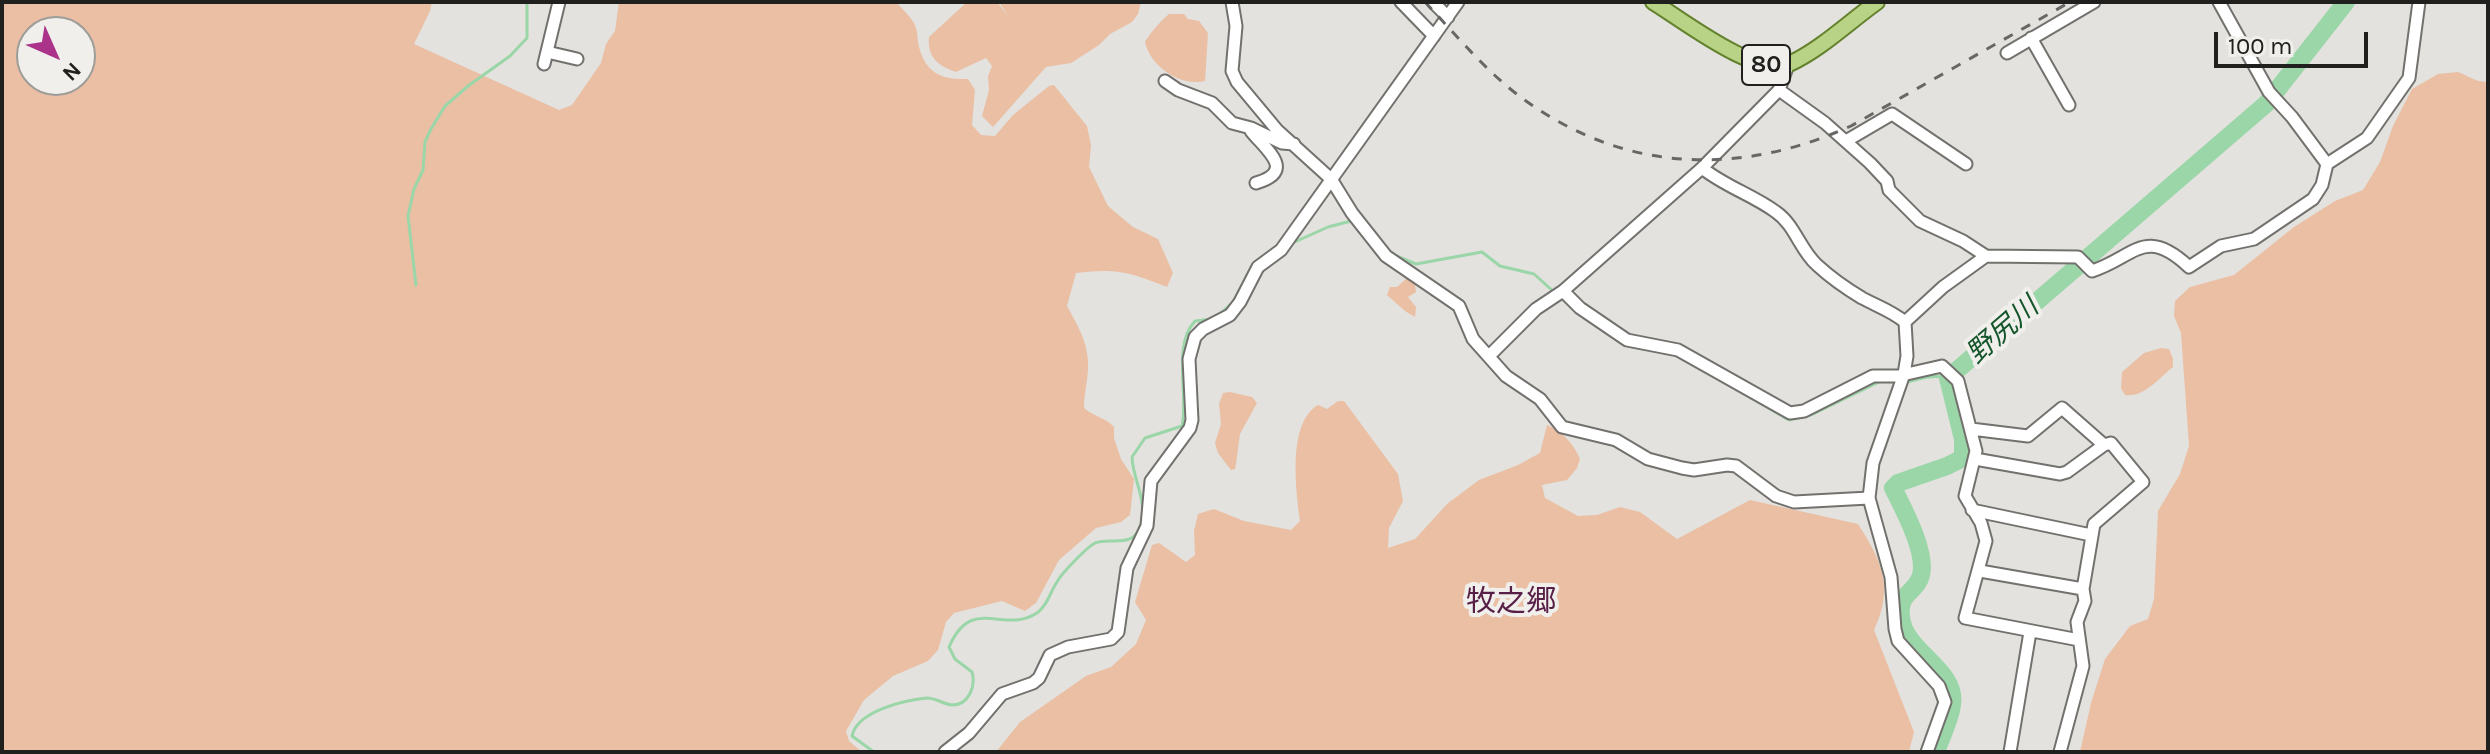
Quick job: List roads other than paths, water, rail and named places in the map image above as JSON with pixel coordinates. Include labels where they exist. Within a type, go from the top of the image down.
[{"type":"main road","name":"80","points":[[1653,2],[1748,60],[1773,67],[1788,65],[1877,2]]},
{"type":"street","points":[[559,2],[546,58],[577,59]]},
{"type":"street","points":[[1232,2],[1236,20],[1231,66],[1233,76],[1277,130],[1331,179],[1386,256],[1459,306],[1473,339],[1506,376],[1540,399],[1562,427],[1616,440],[1648,459],[1682,468],[1694,470],[1736,466],[1776,496],[1794,502],[1869,498]]},
{"type":"street","points":[[1401,2],[1434,36]]},
{"type":"street","points":[[1433,2],[1448,17]]},
{"type":"street","points":[[945,752],[969,733],[1002,694],[1039,678],[1050,655],[1068,647],[1111,639],[1118,632],[1127,568],[1147,526],[1151,481],[1190,428],[1189,359],[1195,337],[1203,329],[1230,315],[1258,267],[1281,250],[1458,2]]},
{"type":"street","points":[[2007,53],[2094,2]]},
{"type":"street","points":[[2219,2],[2269,92],[2327,164]]},
{"type":"street","points":[[1779,90],[1846,141],[1883,174],[1889,190],[1920,221],[1963,241],[1986,256],[2078,257],[2092,271],[2138,248],[2153,247],[2170,252],[2189,267],[2221,246],[2254,239],[2319,194],[2327,164],[2367,138],[2409,78],[2419,2]]},
{"type":"street","points":[[2031,38],[2069,105]]},
{"type":"street","points":[[1489,356],[1536,309],[1559,294],[1702,168],[1779,90],[1788,65]]},
{"type":"street","points":[[1165,81],[1178,90],[1212,103],[1232,123],[1248,127],[1275,141],[1295,144]]},
{"type":"street","points":[[1846,141],[1892,114],[1966,164]]},
{"type":"street","points":[[1248,127],[1277,163],[1271,176],[1256,183]]},
{"type":"street","points":[[1702,168],[1718,181],[1773,209],[1789,224],[1818,266],[1861,297],[1893,312],[1905,322],[1907,356],[1902,380],[1873,463],[1869,498],[1891,577],[1898,641],[1939,686],[1945,702],[1927,752]]},
{"type":"street","points":[[1905,322],[1943,287],[1986,256]]},
{"type":"street","points":[[1559,294],[1627,340],[1678,350],[1790,413],[1804,411],[1873,376],[1902,380],[1942,366],[1946,368],[1956,378],[1971,429],[1975,459],[1965,496],[1986,535],[1980,571],[1965,618],[2079,640]]},
{"type":"street","points":[[1971,429],[2028,436],[2062,408],[2104,445],[2115,446],[2143,482],[2099,518],[2091,535],[2083,589],[2085,601],[2077,622],[2083,666],[2060,752]]},
{"type":"street","points":[[1975,459],[2060,474],[2104,445]]},
{"type":"street","points":[[1972,510],[2091,535]]},
{"type":"street","points":[[1980,571],[2083,589]]},
{"type":"street","points":[[2010,752],[2030,632]]},
{"type":"waterway","points":[[416,285],[408,216],[414,189],[423,170],[425,142],[445,106],[510,56],[527,38],[527,2]]},
{"type":"waterway","name":"野尻川","points":[[1936,752],[1951,711],[1952,692],[1947,681],[1904,629],[1902,602],[1919,581],[1922,565],[1913,530],[1893,488],[1898,483],[1963,458],[1963,439],[1948,378],[2266,104],[2346,2]]},
{"type":"waterway","points":[[1288,245],[1328,227],[1355,220]]},
{"type":"waterway","points":[[1219,315],[1233,302],[1253,264],[1277,246]]},
{"type":"waterway","points":[[1394,255],[1416,264],[1482,252],[1500,266],[1534,274],[1554,292]]},
{"type":"waterway","points":[[1560,297],[1575,311]]},
{"type":"waterway","points":[[874,752],[852,736],[856,727],[872,714],[918,699],[930,698],[952,705],[967,698],[972,689],[972,672],[955,659],[949,647],[958,631],[968,622],[989,618],[1024,619],[1037,613],[1064,573],[1091,545],[1101,541],[1126,540],[1135,535],[1143,510],[1132,457],[1145,438],[1182,426],[1184,343],[1195,321],[1212,319]]},
{"type":"waterway","points":[[1594,324],[1628,346],[1656,351]]},
{"type":"waterway","points":[[1904,383],[1931,377],[1947,378]]},
{"type":"waterway","points":[[1724,382],[1789,420],[1811,415],[1881,381]]},
{"type":"railway","points":[[1425,2],[1499,79],[1564,125],[1644,154],[1685,159],[1726,159],[1768,153],[1851,126],[2070,2]]},
{"type":"district","name":"牧之郷","points":[[1511,602]]}]
